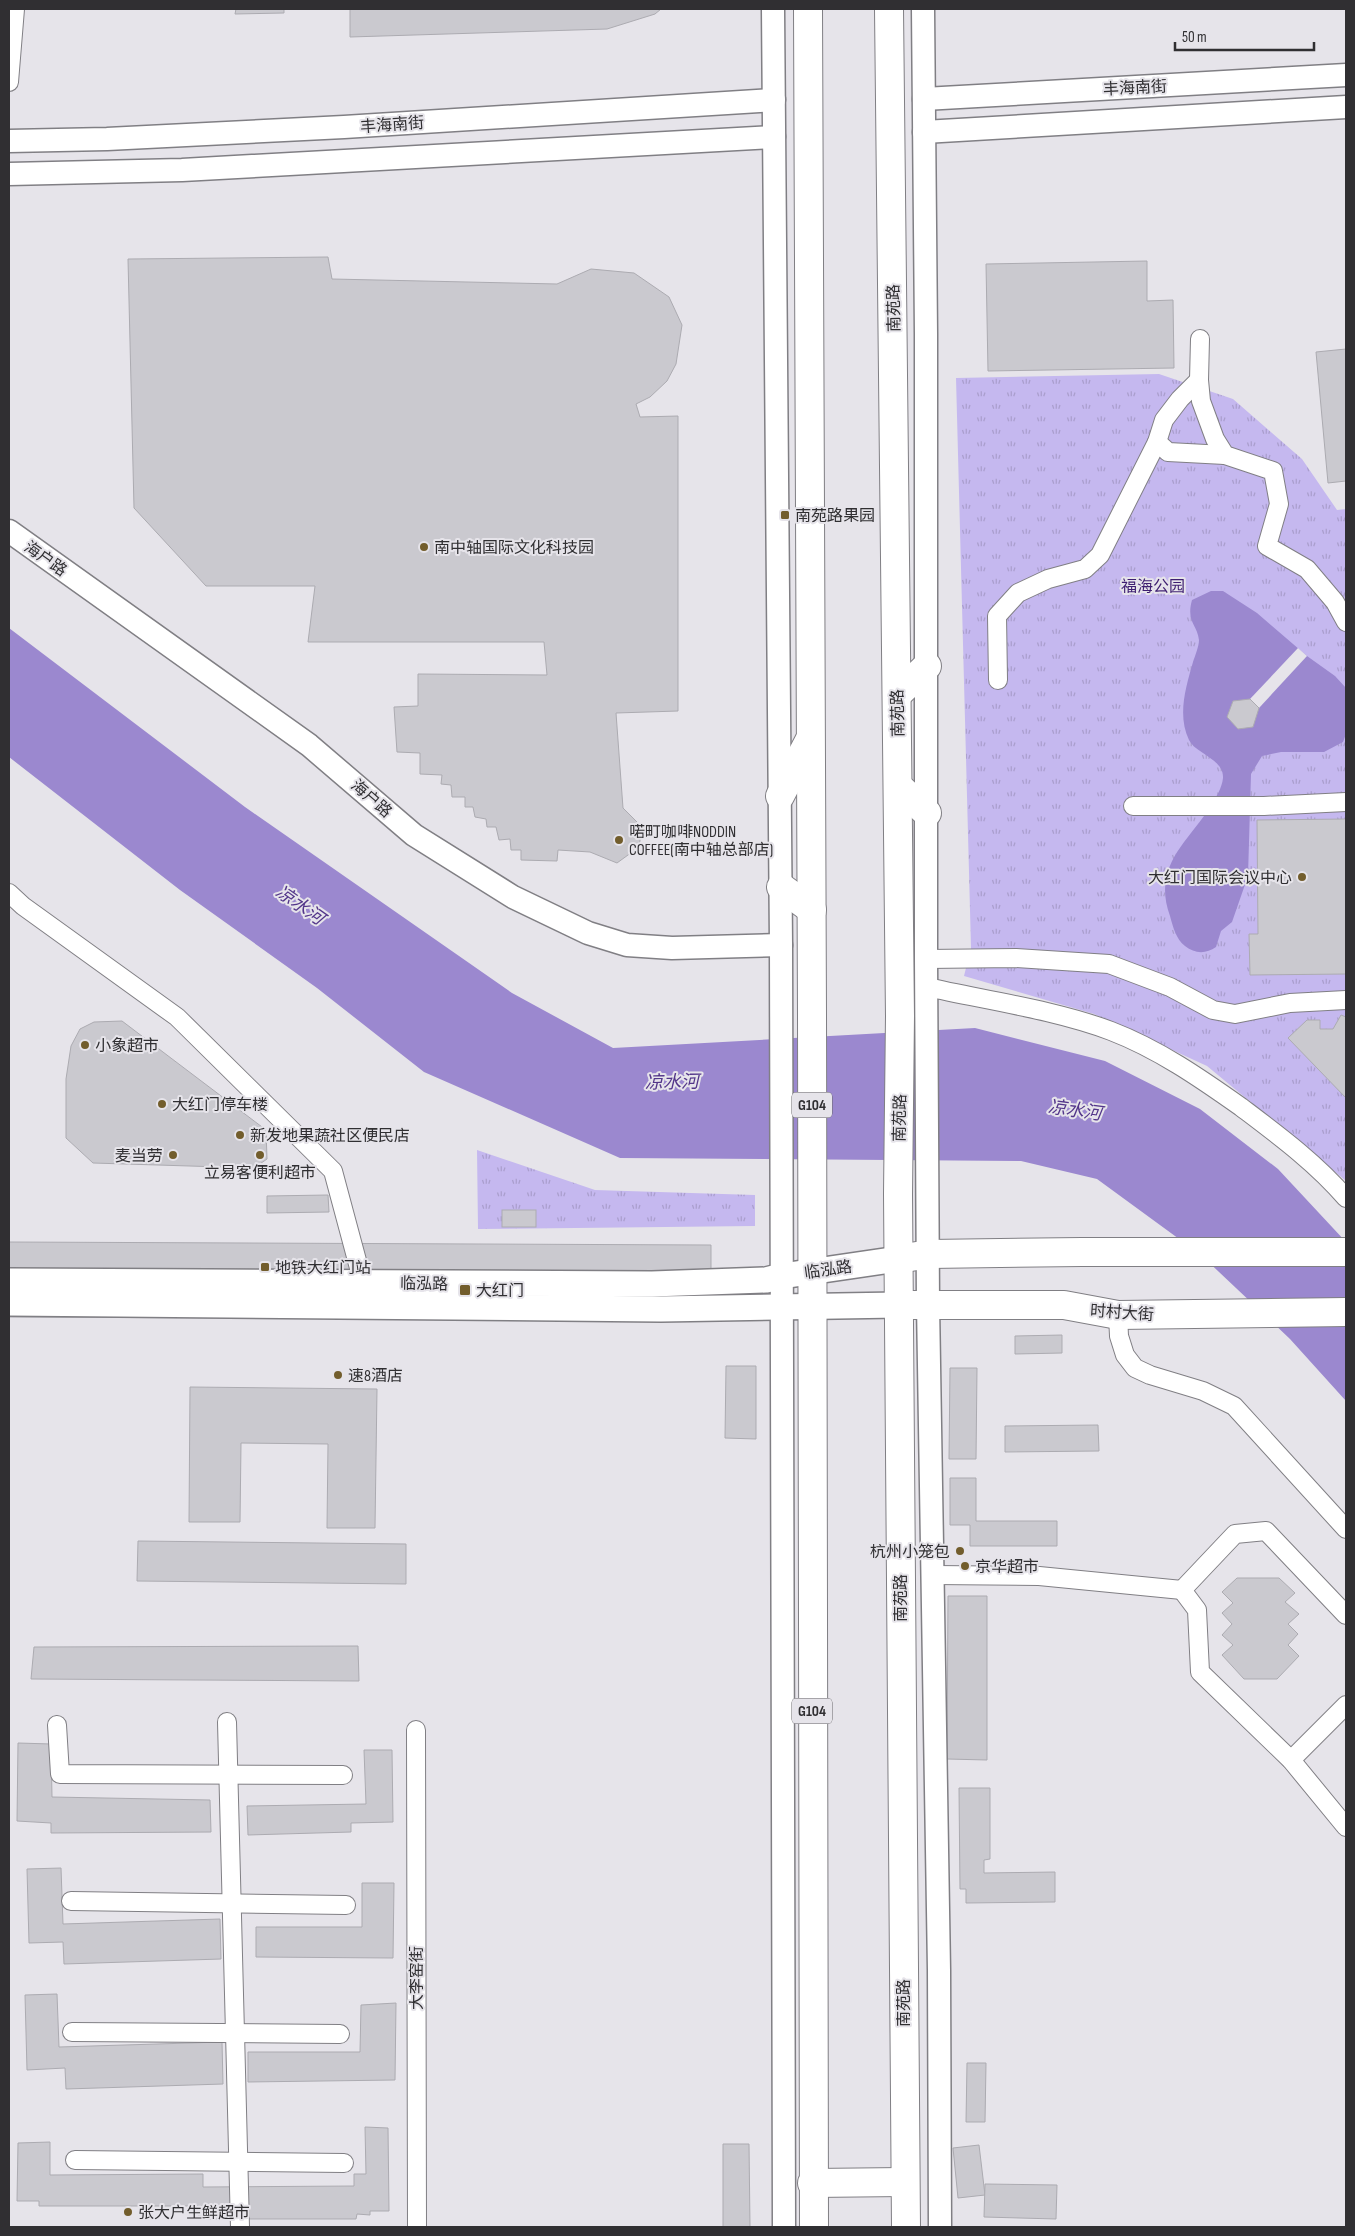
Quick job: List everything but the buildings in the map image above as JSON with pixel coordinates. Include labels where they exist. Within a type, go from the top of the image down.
[{"type":"main road","name":"G104","points":[[808,9],[812,910],[812,2183],[814,2227]]},
{"type":"main road","name":"南苑路","points":[[889,9],[900,1016],[898,1304],[904,2182],[906,2227]]},
{"type":"main road","points":[[897,695],[927,666]]},
{"type":"main road","points":[[780,796],[811,738]]},
{"type":"main road","points":[[898,786],[926,813]]},
{"type":"main road","points":[[781,887],[812,910]]},
{"type":"main road","points":[[898,1259],[928,1254],[1346,1252]]},
{"type":"main road","name":"临泓路","points":[[9,1281],[652,1284],[766,1280],[898,1259]]},
{"type":"main road","name":"临泓路","points":[[9,1303],[651,1309],[898,1304]]},
{"type":"main road","name":"时村大街","points":[[898,1304],[1064,1305],[1118,1315],[1346,1312]]},
{"type":"main road","points":[[812,2183],[904,2182]]},
{"type":"street","points":[[9,82],[15,9]]},
{"type":"street","points":[[774,9],[781,887],[784,2227]]},
{"type":"street","points":[[923,9],[928,1304],[934,1575],[940,2227]]},
{"type":"street","name":"丰海南街","points":[[924,99],[1346,75]]},
{"type":"street","name":"丰海南街","points":[[9,141],[107,139],[354,126],[774,100]]},
{"type":"street","name":"丰海南街","points":[[924,132],[1346,107]]},
{"type":"street","name":"丰海南街","points":[[9,174],[182,170],[774,137]]},
{"type":"street","points":[[1200,339],[1199,380],[1206,415],[1215,438],[1225,455]]},
{"type":"street","points":[[998,680],[997,616],[1018,593],[1048,579],[1085,569],[1100,555],[1157,442],[1164,420],[1172,408],[1199,380]]},
{"type":"street","points":[[1157,442],[1168,452],[1225,455],[1273,471],[1278,504],[1267,546],[1307,569],[1335,602],[1346,622]]},
{"type":"street","name":"海户路","points":[[9,531],[309,744],[414,835],[513,897],[588,933],[627,945],[672,948],[781,944]]},
{"type":"street","points":[[1134,806],[1264,806],[1346,802]]},
{"type":"street","points":[[9,892],[23,906],[177,1017],[333,1171],[359,1268],[361,1283]]},
{"type":"street","points":[[926,958],[1016,958],[1109,964],[1170,988],[1213,1010],[1235,1014],[1290,1003],[1346,1000]]},
{"type":"street","points":[[927,987],[1059,1016],[1111,1031],[1189,1070],[1265,1125],[1324,1173],[1346,1198]]},
{"type":"street","points":[[1118,1315],[1119,1336],[1126,1355],[1135,1368],[1150,1375],[1203,1390],[1234,1406],[1346,1528]]},
{"type":"street","points":[[1182,1590],[1235,1534],[1266,1531],[1346,1616]]},
{"type":"street","points":[[934,1575],[1039,1576],[1182,1590],[1197,1610],[1200,1672],[1291,1760],[1346,1827]]},
{"type":"street","points":[[1291,1760],[1346,1705]]},
{"type":"street","points":[[227,1722],[240,2227]]},
{"type":"street","points":[[57,1725],[60,1774],[343,1775]]},
{"type":"street","name":"大李窑街","points":[[416,1730],[417,2227]]},
{"type":"street","points":[[71,1902],[346,1905]]},
{"type":"street","points":[[72,2032],[340,2034]]},
{"type":"street","points":[[75,2160],[344,2163]]},
{"type":"green space","name":"福海公园","points":[[1159,374],[1233,399],[1302,459],[1337,510],[1346,509],[1346,1181],[1207,1066],[1094,1014],[964,976],[971,948],[956,378]]},
{"type":"green space","points":[[477,1150],[595,1190],[755,1195],[755,1226],[478,1229]]},
{"type":"water","points":[[1211,591],[1223,591],[1257,613],[1307,656],[1335,676],[1346,688],[1346,734],[1343,742],[1324,752],[1281,752],[1262,756],[1251,774],[1248,876],[1232,922],[1221,931],[1216,947],[1200,952],[1189,949],[1177,936],[1166,898],[1165,883],[1175,856],[1211,806],[1220,789],[1223,778],[1222,771],[1215,761],[1197,749],[1189,740],[1185,730],[1183,711],[1185,691],[1199,640],[1191,618],[1190,607],[1192,600]]},
{"type":"water","name":"凉水河","points":[[9,628],[245,807],[512,993],[613,1048],[975,1028],[1105,1061],[1200,1109],[1278,1169],[1346,1242],[1346,1401],[1290,1339],[1201,1255],[1097,1179],[1021,1161],[620,1158],[424,1072],[317,988],[180,890],[9,757]]},
{"type":"pier","points":[[1298,648],[1307,656],[1259,708],[1250,699]]},
{"type":"place","name":"南苑路果园","points":[[785,515]]},
{"type":"place","name":"南中轴国际文化科技园","points":[[424,547]]},
{"type":"place","name":"喏町咖啡NODDIN COFFEE(南中轴总部店)","points":[[619,840]]},
{"type":"place","name":"大红门国际会议中心","points":[[1302,877]]},
{"type":"place","name":"小象超市","points":[[85,1045]]},
{"type":"place","name":"大红门停车楼","points":[[162,1104]]},
{"type":"place","name":"新发地果蔬社区便民店","points":[[240,1135]]},
{"type":"place","name":"麦当劳","points":[[173,1155]]},
{"type":"place","name":"立易客便利超市","points":[[260,1155]]},
{"type":"place","name":"地铁大红门站","points":[[265,1267]]},
{"type":"place","name":"大红门","points":[[465,1290]]},
{"type":"place","name":"速8酒店","points":[[338,1375]]},
{"type":"place","name":"杭州小笼包","points":[[960,1551]]},
{"type":"place","name":"京华超市","points":[[965,1566]]},
{"type":"place","name":"张大户生鲜超市","points":[[128,2212]]}]
